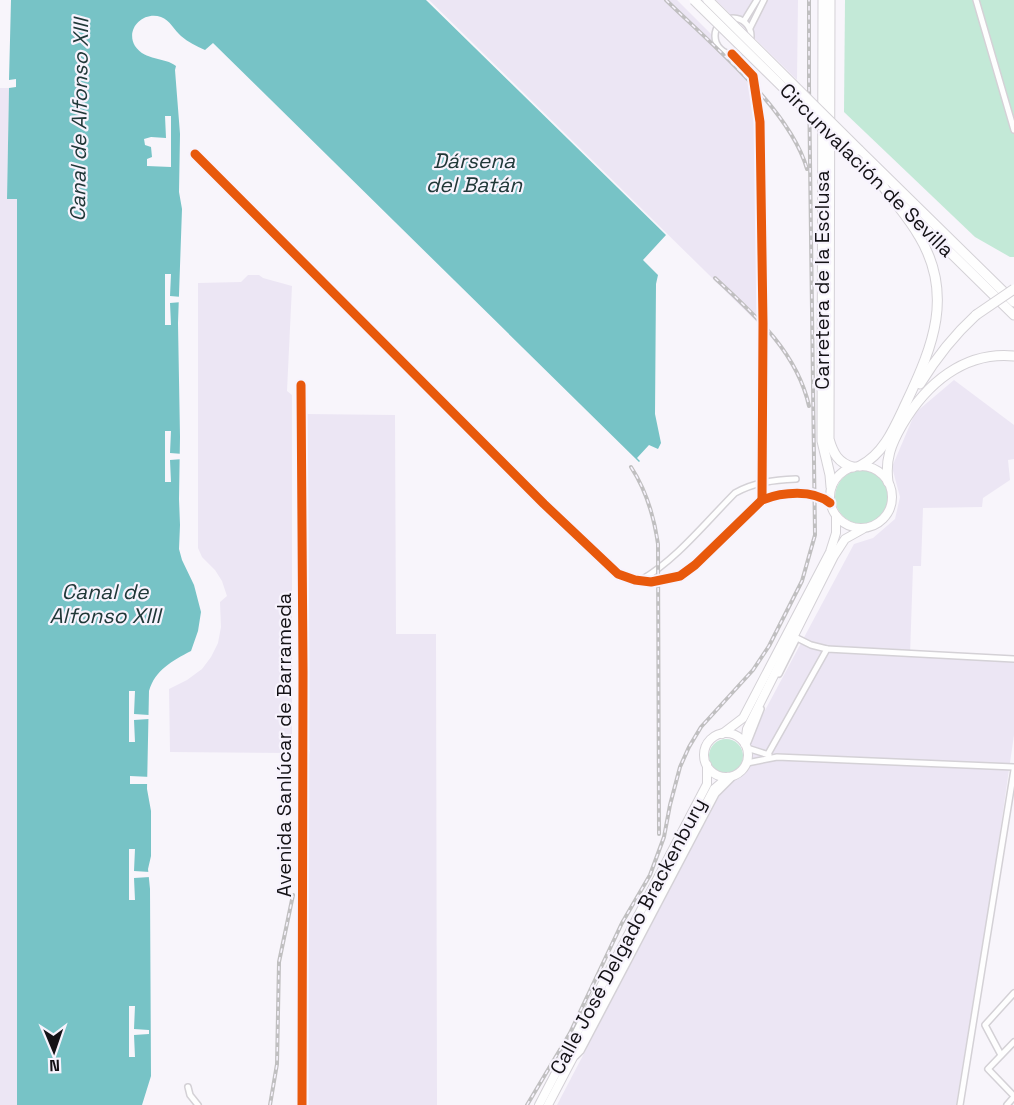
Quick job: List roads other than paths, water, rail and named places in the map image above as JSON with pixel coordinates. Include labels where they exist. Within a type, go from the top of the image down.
[{"type":"highway","name":"Circunvalación de Sevilla","points":[[694,0],[1014,315]]},
{"type":"highway","name":"Circunvalación de Sevilla","points":[[708,0],[1014,302]]},
{"type":"highway","name":"Carretera de la Esclusa","points":[[823,0],[822,441],[831,487]]},
{"type":"highway","name":"Carretera de la Esclusa","points":[[830,0],[829,439],[831,448],[840,461],[856,466]]},
{"type":"highway","points":[[882,185],[920,237],[934,275],[937,293],[937,319],[931,348],[887,459],[888,482]]},
{"type":"highway","points":[[856,466],[871,460],[883,447],[919,386],[951,339],[976,315],[1014,289]]},
{"type":"highway","points":[[908,407],[946,374],[964,364],[986,358],[1014,356]]},
{"type":"main road","points":[[836,516],[836,533],[830,552],[743,718],[711,740],[706,747],[707,765],[716,774],[731,776],[741,771],[747,764],[747,729],[845,539],[875,525],[889,512],[892,494],[888,482],[874,469],[856,466],[839,475],[831,487],[830,503],[836,516],[845,524],[863,529]]},
{"type":"main road","points":[[722,734],[733,735],[746,746]]},
{"type":"main road","name":"Calle José Delgado Brackenbury","points":[[539,1105],[707,784],[707,765]]},
{"type":"main road","name":"Calle José Delgado Brackenbury","points":[[548,1105],[714,789],[731,776]]},
{"type":"street","points":[[744,21],[757,0]]},
{"type":"street","points":[[750,28],[764,0]]},
{"type":"street","points":[[976,0],[1014,130]]},
{"type":"street","points":[[738,18],[750,28],[752,39],[743,52],[732,54],[722,51],[718,46],[715,36],[716,29],[725,20],[738,18]]},
{"type":"street","points":[[732,54],[753,76],[760,122],[763,323],[762,500]]},
{"type":"street","points":[[195,154],[611,568],[626,578],[658,582],[680,576],[762,500],[777,495],[814,495],[823,497],[830,503]]},
{"type":"street","name":"Avenida Sanlúcar de Barrameda","points":[[301,385],[302,1105]]},
{"type":"street","points":[[641,580],[658,569],[735,493],[762,482],[796,479]]},
{"type":"street","points":[[818,588],[797,638],[759,713],[746,746],[777,757],[1014,769],[960,1105]]},
{"type":"street","points":[[797,638],[827,649],[1014,659]]},
{"type":"street","points":[[768,754],[827,649]]},
{"type":"street","points":[[747,764],[777,757]]},
{"type":"street","points":[[1001,1055],[985,1026],[1014,993]]},
{"type":"street","points":[[1007,1105],[1014,1097],[987,1069],[1014,1042]]},
{"type":"street","points":[[188,1087],[190,1095],[198,1105]]},
{"type":"water","name":"Canal de Alfonso XIII","points":[[11,0],[426,0],[666,235],[643,260],[658,275],[656,284],[655,414],[661,443],[658,449],[649,445],[637,458],[639,462],[213,43],[205,50],[198,47],[179,34],[167,20],[161,17],[142,19],[134,28],[133,40],[139,51],[149,57],[176,66],[180,134],[179,192],[182,209],[178,323],[179,549],[194,585],[201,612],[198,631],[191,651],[160,672],[155,677],[149,691],[147,789],[151,811],[151,856],[148,869],[151,1076],[142,1105],[17,1105],[17,199],[7,199],[9,88],[16,87],[16,79],[9,80]]},
{"type":"railway","points":[[666,0],[726,57],[767,101],[798,146],[807,169]]},
{"type":"railway","points":[[527,1105],[570,1033],[622,923],[650,875],[664,837],[680,767],[689,747],[701,727],[753,670],[769,646],[802,581],[815,535],[809,0]]},
{"type":"railway","points":[[715,278],[759,320],[784,351],[795,368],[809,406]]},
{"type":"railway","points":[[631,467],[649,504],[658,544],[659,834]]},
{"type":"railway","points":[[270,1105],[277,1064],[279,962],[293,895]]},
{"type":"water label","name":"Dársena del Batán","points":[[474,172]]}]
